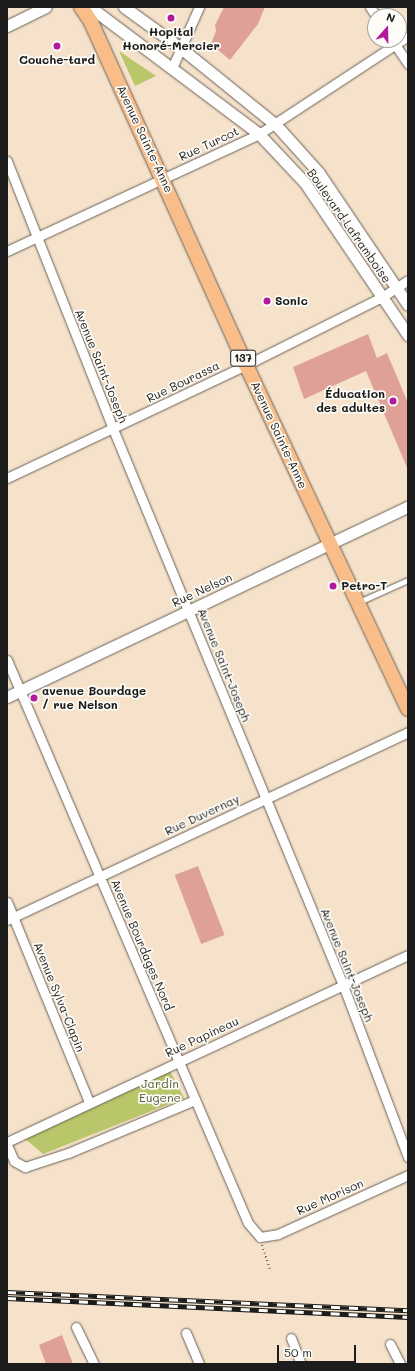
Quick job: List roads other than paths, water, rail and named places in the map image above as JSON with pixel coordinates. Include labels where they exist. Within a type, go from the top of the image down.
[{"type":"main road","name":"Avenue Sainte-Anne","points":[[81,7],[91,22],[163,178],[246,365],[408,709]]},
{"type":"street","points":[[7,26],[46,7]]},
{"type":"street","name":"Boulevard Laframboise","points":[[90,7],[259,134],[305,183],[408,335]]},
{"type":"street","name":"Boulevard Laframboise","points":[[124,7],[182,49],[276,125],[319,173],[408,305]]},
{"type":"street","points":[[172,68],[182,49],[199,7]]},
{"type":"street","name":"Rue Turcot","points":[[7,251],[276,125],[385,48]]},
{"type":"street","points":[[398,48],[408,64]]},
{"type":"street","name":"Avenue Saint-Joseph","points":[[7,161],[113,429],[343,986],[408,1157]]},
{"type":"street","name":"Rue Bourassa","points":[[7,478],[246,365],[382,297],[408,280]]},
{"type":"street","name":"Rue Nelson","points":[[7,697],[408,507]]},
{"type":"street","name":"Avenue Bourdages Nord","points":[[7,660],[248,1223],[260,1237]]},
{"type":"street","name":"Rue Duvernay","points":[[10,918],[408,732]]},
{"type":"street","name":"Avenue Sylva-Clapin","points":[[7,902],[10,918],[89,1102]]},
{"type":"street","name":"Rue Papineau","points":[[7,1142],[89,1102],[408,955]]},
{"type":"street","points":[[7,1145],[14,1161],[25,1167],[68,1153],[195,1100]]},
{"type":"street","name":"Rue Morison","points":[[260,1237],[278,1234],[408,1175]]},
{"type":"street","points":[[76,1327],[94,1364]]},
{"type":"street","points":[[186,1333],[199,1364]]},
{"type":"street","points":[[291,1338],[301,1364]]},
{"type":"street","points":[[390,1344],[400,1364]]},
{"type":"lane","points":[[358,602],[408,580]]},
{"type":"railway","points":[[7,1292],[408,1310]]},
{"type":"railway","points":[[7,1298],[408,1317]]},
{"type":"place","name":"Hopital Honoré-Mercier","points":[[171,18]]},
{"type":"place","name":"Couche-tard","points":[[57,46]]},
{"type":"place","name":"Sonic","points":[[267,301]]},
{"type":"place","name":"Éducation des adultes","points":[[393,401]]},
{"type":"place","name":"Petro-T","points":[[333,586]]},
{"type":"place","name":"avenue Bourdage / rue Nelson","points":[[34,698]]},
{"type":"park label","name":"Jardin Eugene","points":[[160,1091]]}]
